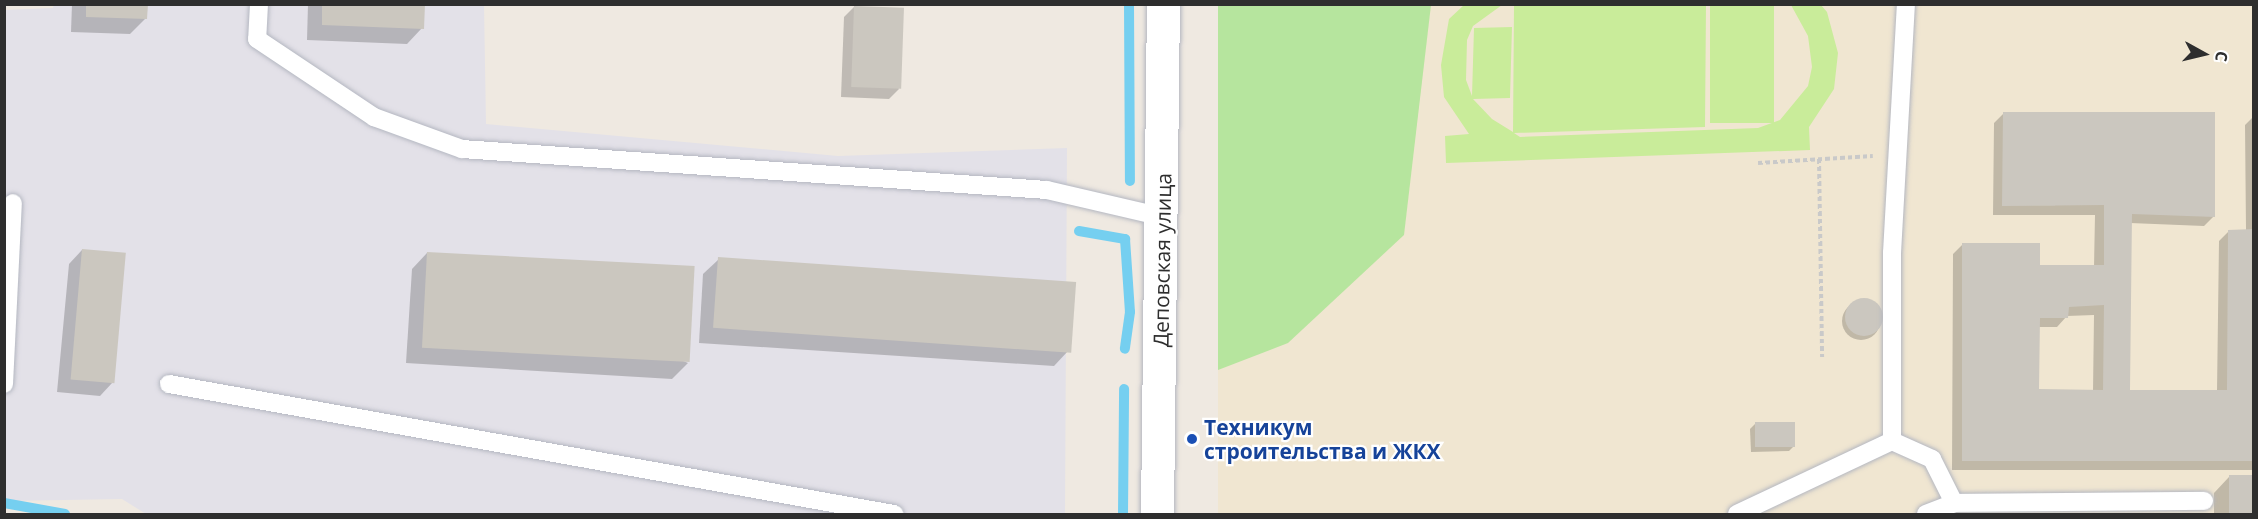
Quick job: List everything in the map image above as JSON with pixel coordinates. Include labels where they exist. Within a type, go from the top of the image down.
[{"type":"street","name":"Деповская улица","points":[[1157,514],[1163,217],[1163,4]]},
{"type":"lane","points":[[259,4],[257,39],[374,117],[462,148],[1047,190],[1163,217]]},
{"type":"lane","points":[[1892,441],[1892,253],[1906,4]]},
{"type":"lane","points":[[4,384],[13,203]]},
{"type":"lane","points":[[170,384],[894,514]]},
{"type":"lane","points":[[1737,514],[1892,441],[1932,459],[1954,503]]},
{"type":"lane","points":[[2096,514],[2110,501]]},
{"type":"lane","points":[[1926,514],[1954,503],[2204,501]]},
{"type":"path","points":[[1758,163],[1897,155]]},
{"type":"path","points":[[1819,159],[1822,357]]},
{"type":"shaded area","points":[[54,4],[484,5],[486,124],[838,156],[1067,148],[1065,514],[146,514],[122,499],[5,501],[5,10],[53,8]]},
{"type":"shaded area","points":[[1218,5],[2253,5],[2253,514],[1218,514]]},
{"type":"green space","points":[[1218,5],[1431,5],[1404,235],[1288,343],[1218,370]]},
{"type":"green space","points":[[1464,5],[1502,5],[1473,26],[1467,40],[1466,80],[1472,96],[1474,28],[1512,27],[1510,98],[1473,99],[1492,119],[1513,132],[1514,5],[1706,5],[1705,127],[1514,133],[1520,137],[1758,128],[1780,120],[1808,86],[1812,67],[1808,36],[1791,5],[1821,5],[1827,12],[1838,53],[1834,89],[1809,127],[1810,150],[1446,163],[1445,136],[1469,134],[1444,97],[1441,65],[1449,19]]},
{"type":"green space","points":[[1710,5],[1774,5],[1774,123],[1710,123]]},
{"type":"building","points":[[86,4],[148,4],[147,19],[86,17]]},
{"type":"building","points":[[322,4],[425,4],[424,29],[322,25]]},
{"type":"building","points":[[854,6],[904,8],[901,89],[851,87]]},
{"type":"building","points":[[2003,112],[2215,112],[2215,217],[2132,214],[2130,390],[2227,390],[2228,230],[2254,229],[2254,461],[1962,461],[1962,243],[2040,243],[2040,265],[2104,265],[2104,205],[2002,206]],"holes":[[[2104,305],[2103,390],[2039,389],[2040,318],[2068,318],[2069,307]]]},
{"type":"building","points":[[82,249],[126,253],[114,383],[71,380]]},
{"type":"building","points":[[427,252],[695,266],[690,362],[422,348]]},
{"type":"building","points":[[718,257],[1076,282],[1071,353],[713,328]]},
{"type":"building","points":[[1864,298],[1877,304],[1883,317],[1877,330],[1864,336],[1851,330],[1845,317],[1851,304]]},
{"type":"building","points":[[1755,422],[1795,422],[1795,447],[1755,447]]},
{"type":"building","points":[[2229,475],[2254,475],[2254,514],[2229,514]]},
{"type":"waterway","points":[[1129,4],[1130,181]]},
{"type":"waterway","points":[[1079,231],[1125,239],[1130,312],[1125,349]]},
{"type":"waterway","points":[[1123,514],[1124,389]]},
{"type":"waterway","points":[[4,503],[65,514]]},
{"type":"place","name":"Техникум строительства и ЖКХ","points":[[1192,439]]}]
